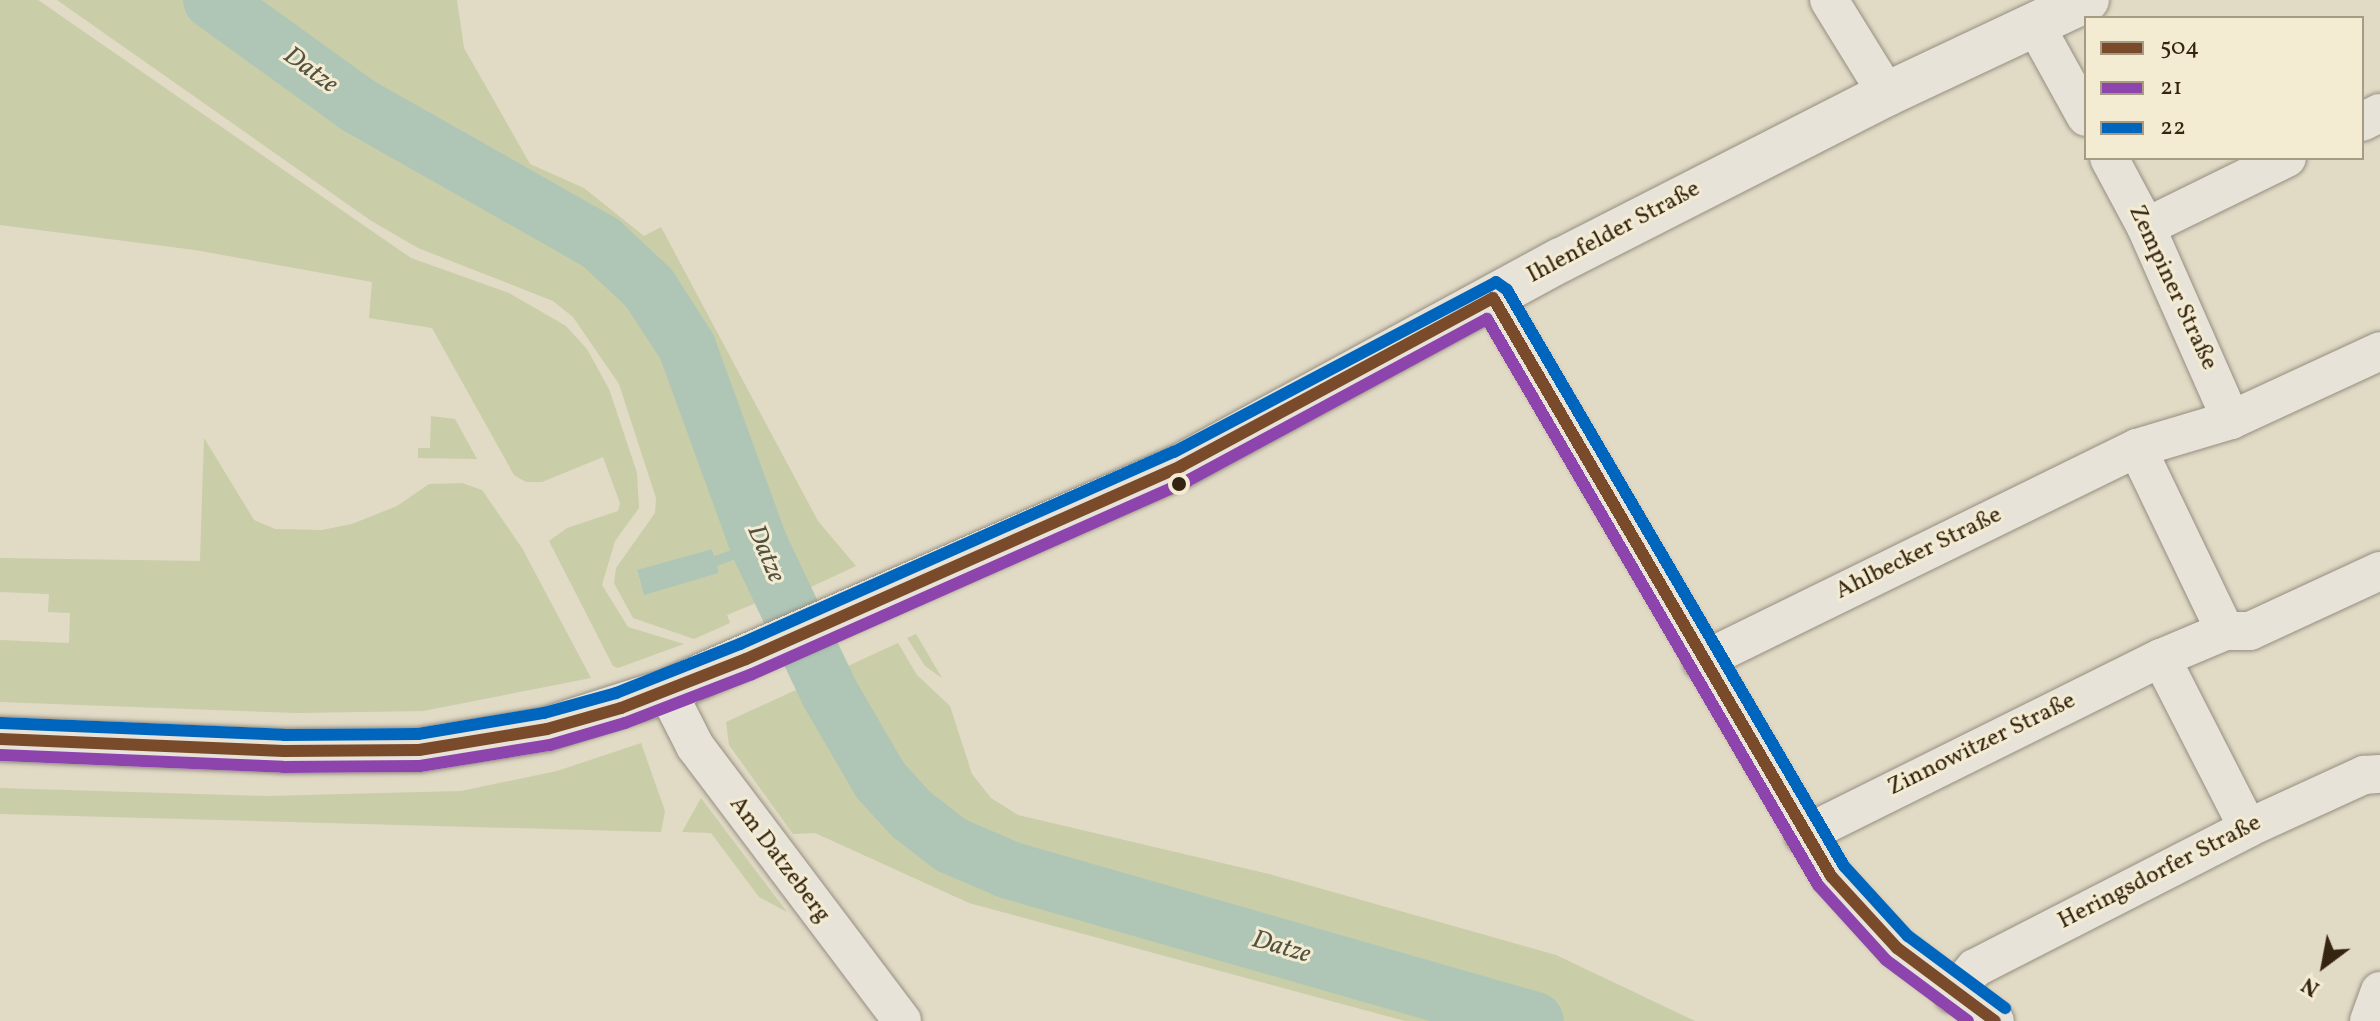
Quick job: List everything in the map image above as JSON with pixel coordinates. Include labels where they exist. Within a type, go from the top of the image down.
[{"type":"main road","name":"Ihlenfelder Straße","points":[[0,739],[284,751],[419,750],[547,729],[667,691],[1181,466],[1493,298],[1887,94],[2087,0]]},
{"type":"street","points":[[1829,0],[1887,94]]},
{"type":"street","points":[[2035,25],[2084,113]]},
{"type":"street","name":"Zempiner Straße","points":[[2110,160],[2146,227],[2231,420]]},
{"type":"street","points":[[2146,227],[2283,160]]},
{"type":"street","points":[[1493,298],[1804,835],[1863,915],[1953,994],[1995,1021]]},
{"type":"street","name":"Ahlbecker Straße","points":[[1702,661],[2137,448],[2231,420],[2380,351]]},
{"type":"street","points":[[2137,448],[2225,631]]},
{"type":"street","name":"Zinnowitzer Straße","points":[[1804,835],[2161,658],[2225,631],[2250,631],[2380,571]]},
{"type":"street","points":[[2161,658],[2248,828]]},
{"type":"street","name":"Am Datzeberg","points":[[667,691],[695,746],[902,1021]]},
{"type":"street","name":"Heringsdorfer Straße","points":[[1953,994],[1975,968],[2248,828],[2364,775],[2380,774]]},
{"type":"street","points":[[2369,1021],[2380,991]]},
{"type":"shaded area","points":[[0,0],[38,0],[411,258],[509,293],[566,326],[587,349],[609,389],[637,473],[639,508],[615,541],[602,585],[628,627],[684,644],[618,668],[613,666],[549,541],[567,528],[618,511],[620,503],[603,457],[542,482],[526,482],[514,475],[432,328],[369,318],[372,282],[195,250],[0,225]]},
{"type":"shaded area","points":[[57,0],[457,0],[464,48],[530,164],[584,188],[644,236],[661,227],[818,521],[856,566],[798,593],[795,587],[727,615],[730,623],[694,639],[633,618],[614,583],[616,568],[655,513],[656,498],[619,384],[573,317],[553,301],[418,248],[370,220]],"holes":[[[712,549],[719,573],[644,594],[637,571]]]},
{"type":"shaded area","points":[[431,416],[455,419],[477,459],[418,458],[418,448],[430,448]]},
{"type":"shaded area","points":[[204,438],[254,520],[275,529],[322,530],[352,524],[397,506],[429,484],[462,483],[482,490],[522,548],[591,678],[423,711],[297,713],[0,702],[0,640],[69,643],[70,613],[48,612],[49,594],[0,592],[0,558],[200,561]]},
{"type":"shaded area","points":[[712,549],[719,573],[644,595],[637,570]]},
{"type":"shaded area","points":[[916,634],[942,678],[925,666],[907,638]]},
{"type":"shaded area","points":[[898,643],[917,675],[950,706],[972,774],[991,798],[1018,815],[1269,874],[1556,955],[1695,1021],[1405,1021],[969,903],[815,833],[793,834],[729,745],[726,722]]},
{"type":"shaded area","points":[[641,743],[665,811],[661,832],[0,814],[0,788],[268,796],[461,791],[557,771]]},
{"type":"shaded area","points":[[701,798],[787,912],[759,897],[711,833],[682,832]]},
{"type":"waterway","name":"Datze","points":[[212,0],[359,106],[601,243],[649,288],[687,347],[759,545],[830,694],[880,780],[911,814],[951,845],[1009,870],[1535,1021]]},
{"type":"waterway","points":[[716,561],[759,545]]},
{"type":"transit line","name":"22","points":[[1,723],[284,735],[418,734],[544,713],[616,693],[740,644],[1174,452],[1496,282],[1507,290],[1844,866],[1908,936],[2005,1008]]},
{"type":"transit line","name":"504","points":[[1493,298],[1831,876],[1897,948],[1995,1021]]},
{"type":"transit line","name":"504","points":[[0,739],[284,751],[419,750],[547,729],[621,708],[746,659],[1181,466],[1493,298]]},
{"type":"transit line","name":"21","points":[[0,755],[283,767],[420,766],[550,745],[625,723],[752,674],[1187,481],[1487,319],[1818,885],[1886,960],[1968,1021]]}]
